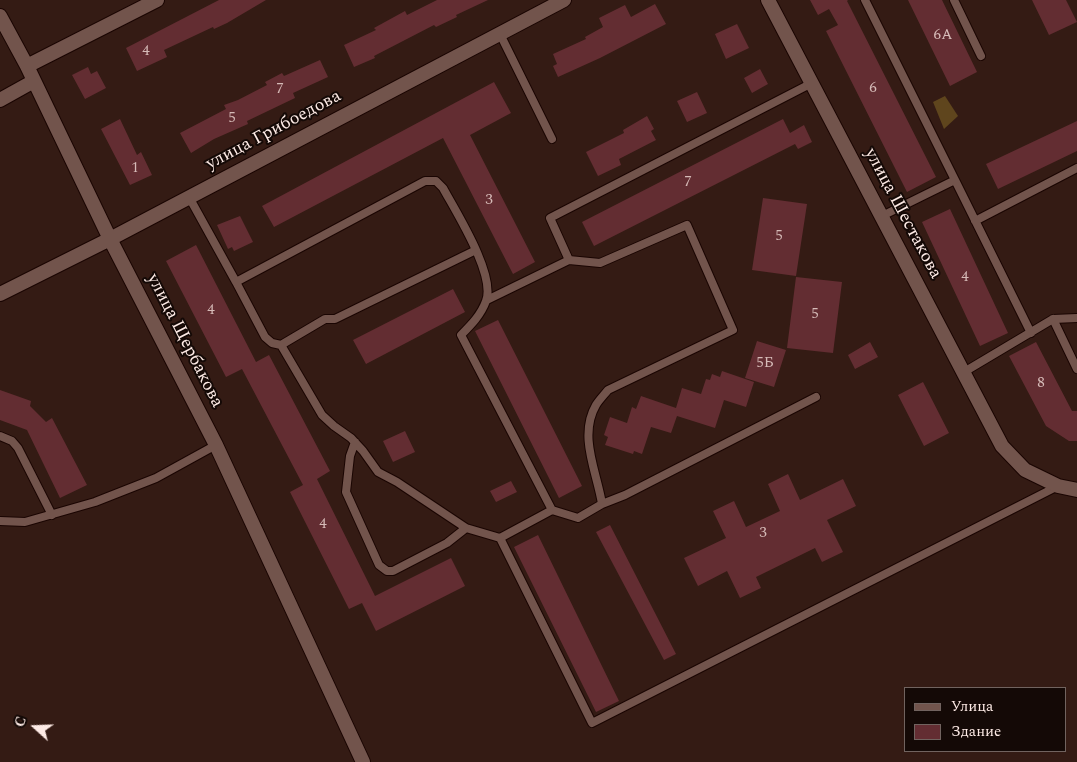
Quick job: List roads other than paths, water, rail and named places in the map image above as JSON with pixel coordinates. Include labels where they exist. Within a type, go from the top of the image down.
[{"type":"street","points":[[27,66],[157,0]]},
{"type":"street","name":"улица Грибоедова","points":[[0,294],[110,239],[564,0]]},
{"type":"street","name":"улица Шестакова","points":[[768,0],[1002,446],[1025,470],[1058,486],[1077,490]]},
{"type":"street","name":"улица Щербакова","points":[[0,16],[27,66],[110,239],[216,445],[363,762]]},
{"type":"street","points":[[0,100],[34,81]]},
{"type":"lane","points":[[866,0],[1031,332]]},
{"type":"lane","points":[[954,0],[980,56]]},
{"type":"lane","points":[[500,34],[552,139]]},
{"type":"lane","points":[[569,260],[550,218],[812,83]]},
{"type":"lane","points":[[975,221],[1077,168]]},
{"type":"lane","points":[[882,216],[955,180]]},
{"type":"lane","points":[[236,282],[425,181],[436,181],[443,188],[476,250],[487,281],[487,300],[477,319],[461,335],[552,510]]},
{"type":"lane","points":[[189,197],[265,337],[272,343],[281,345],[325,319],[335,318],[476,250]]},
{"type":"lane","points":[[487,300],[569,260],[600,263],[687,225],[733,330],[608,390],[595,406],[589,426],[589,443],[602,504]]},
{"type":"lane","points":[[964,372],[1053,319],[1077,318]]},
{"type":"lane","points":[[1053,319],[1077,369]]},
{"type":"lane","points":[[281,345],[322,415],[363,450],[378,472],[397,482],[466,528],[500,538],[552,510],[578,518],[602,504],[625,495],[816,398]]},
{"type":"lane","points":[[0,436],[12,441],[18,448],[52,515]]},
{"type":"lane","points":[[355,442],[350,456],[346,492],[379,565],[387,571],[393,571],[447,542],[466,528]]},
{"type":"lane","points":[[0,521],[25,522],[95,502],[156,478],[216,445]]},
{"type":"lane","points":[[500,538],[592,723],[1058,486]]}]
